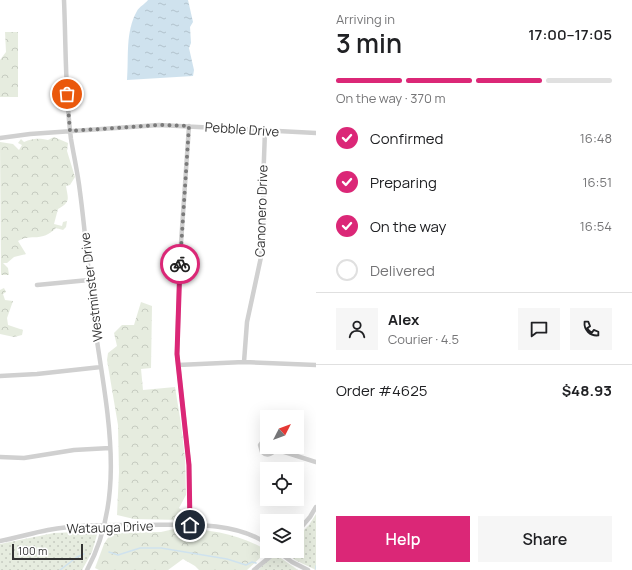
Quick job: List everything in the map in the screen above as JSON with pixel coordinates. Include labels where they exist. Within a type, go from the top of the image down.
[{"type":"street","name":"Westminster Drive","points":[[64,0],[70,131],[80,192],[107,405],[110,448],[110,492],[105,525],[94,558],[87,570]]},
{"type":"street","name":"Pebble Drive","points":[[0,138],[30,134],[159,125],[316,134]]},
{"type":"street","points":[[189,126],[180,258],[177,354],[189,465],[190,525]]},
{"type":"street","name":"Canonero Drive","points":[[244,362],[247,322],[261,257],[264,224],[263,185],[265,131]]},
{"type":"street","points":[[37,285],[90,280]]},
{"type":"street","points":[[178,365],[244,362],[316,365]]},
{"type":"street","points":[[0,376],[37,374],[101,367]]},
{"type":"street","points":[[0,457],[24,458],[74,450],[110,448]]},
{"type":"street","points":[[293,454],[316,462]]},
{"type":"street","points":[[304,524],[316,506]]},
{"type":"street","name":"Watauga Drive","points":[[0,541],[48,530],[105,525],[210,526],[248,534],[260,540]]},
{"type":"street","points":[[254,570],[269,558]]},
{"type":"street","points":[[287,558],[308,570]]},
{"type":"green space","points":[[5,32],[18,32],[18,97],[0,97],[0,60],[6,52]]},
{"type":"green space","points":[[54,137],[68,143],[67,151],[75,177],[70,185],[66,186],[68,200],[58,209],[54,224],[62,226],[63,222],[67,221],[66,227],[63,230],[56,228],[51,233],[41,237],[28,238],[18,241],[26,254],[14,257],[7,263],[3,263],[8,268],[9,275],[1,275],[0,142],[13,144],[19,150],[22,145],[18,143],[21,139],[24,142],[36,139],[48,140]]},
{"type":"green space","points":[[4,288],[6,292],[3,294],[5,300],[13,301],[7,318],[8,325],[23,330],[22,335],[14,337],[0,334],[0,290]]},
{"type":"green space","points":[[141,302],[152,306],[151,368],[141,369],[143,390],[175,387],[185,458],[186,495],[179,508],[185,513],[180,520],[134,519],[117,515],[119,472],[118,425],[107,360],[108,353],[117,346],[114,333],[122,325],[134,325]]},
{"type":"green space","points":[[316,514],[316,570],[293,558],[304,558],[304,530]]},
{"type":"green space","points":[[174,529],[197,529],[232,535],[260,547],[260,558],[247,570],[199,570],[183,559],[168,570],[99,570],[95,568],[104,544],[111,533],[161,532]]},
{"type":"green space","points":[[98,531],[92,552],[82,570],[0,570],[0,544],[54,533]]},
{"type":"green space","points":[[271,558],[281,558],[298,570],[258,570]]},
{"type":"water","points":[[148,0],[188,0],[193,22],[190,27],[191,43],[189,48],[194,70],[193,76],[127,80],[128,45],[133,19],[139,8]]},
{"type":"waterway","points":[[109,552],[118,555],[140,548],[161,548],[227,559],[246,565],[252,562],[256,563]]},
{"type":"waterway","points":[[60,570],[77,557],[84,554]]},
{"type":"way so far","points":[[67,94],[70,131],[159,125],[189,126],[180,264]]},
{"type":"route","points":[[180,264],[177,354],[189,465],[190,525]]}]
